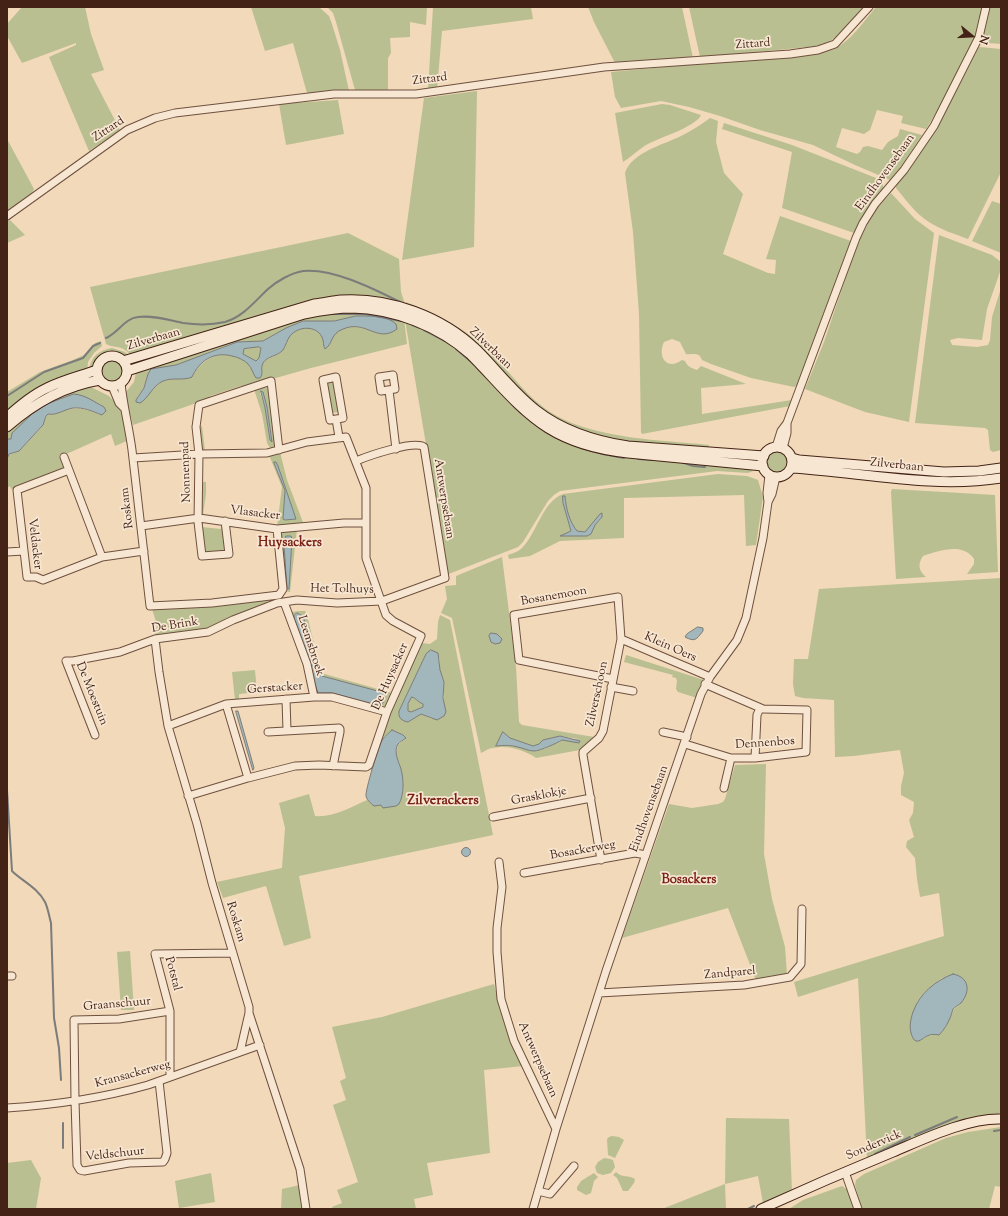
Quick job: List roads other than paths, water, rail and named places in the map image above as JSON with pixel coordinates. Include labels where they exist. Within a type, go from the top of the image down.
[{"type":"main road","name":"Zilverbaan","points":[[123,361],[314,304],[341,300],[377,302],[393,305],[429,317],[453,331],[475,349],[527,402],[549,419],[576,433],[608,443],[628,446],[764,456]]},
{"type":"main road","name":"Zilverbaan","points":[[126,371],[304,314],[343,309],[376,310],[405,317],[425,325],[450,339],[470,355],[521,407],[549,428],[575,441],[607,451],[763,466]]},
{"type":"main road","points":[[115,356],[123,361],[126,371],[125,377],[116,385],[103,383],[100,380],[97,370],[100,362],[106,357],[115,356]]},
{"type":"main road","points":[[7,417],[47,388],[97,370]]},
{"type":"main road","points":[[7,427],[28,410],[50,396],[74,387],[100,380]]},
{"type":"main road","points":[[780,448],[788,452],[792,458],[791,468],[785,475],[773,476],[763,466],[764,456],[767,451],[780,448]]},
{"type":"main road","name":"Zilverbaan","points":[[792,458],[799,460],[944,472],[979,471],[1001,468]]},
{"type":"main road","name":"Zilverbaan","points":[[791,468],[943,482],[979,482],[1001,478]]},
{"type":"main road","name":"Sondervick","points":[[761,1209],[935,1134],[974,1122],[1001,1119]]},
{"type":"street","name":"Zittard","points":[[7,216],[127,130],[175,113],[334,94],[416,94],[604,67],[790,54],[818,50],[835,44],[868,7]]},
{"type":"street","name":"Eindhovensebaan","points":[[780,448],[787,434],[787,423],[853,246],[863,224],[875,204],[904,170],[934,126],[979,36],[986,7]]},
{"type":"street","points":[[336,378],[343,418],[336,419],[330,420],[324,380],[336,378]]},
{"type":"street","name":"Nonnenpad","points":[[225,521],[229,554],[202,556],[198,522],[199,454],[196,427],[199,405],[271,381],[280,450]]},
{"type":"street","name":"Roskam","points":[[116,385],[119,403],[124,408],[128,424],[142,526],[150,606]]},
{"type":"street","points":[[388,390],[396,449]]},
{"type":"street","points":[[133,458],[199,454],[260,454],[307,442],[339,437],[336,419]]},
{"type":"street","name":"De Huysacker","points":[[188,796],[295,766],[363,768],[369,765],[387,712],[397,693],[421,636],[393,621],[386,615],[366,558],[366,488],[347,437],[339,437]]},
{"type":"street","name":"Antwerpsebaan","points":[[356,461],[380,451],[418,445],[424,447],[444,578]]},
{"type":"street","points":[[64,457],[102,557]]},
{"type":"street","name":"Veldacker","points":[[69,470],[17,490],[27,577],[36,577],[43,580],[102,557],[144,551]]},
{"type":"street","name":"Eindhovensebaan","points":[[556,1129],[599,993],[706,684],[736,640],[746,618],[763,538],[768,502],[767,493],[773,476]]},
{"type":"street","name":"Vlasacker","points":[[142,526],[199,518],[277,529],[344,523],[366,523]]},
{"type":"street","name":"De Brink","points":[[150,606],[212,603],[278,596],[281,594],[283,589],[277,529]]},
{"type":"street","points":[[7,552],[24,551]]},
{"type":"street","name":"Het Tolhuys","points":[[284,602],[306,600],[337,603],[382,601],[444,578]]},
{"type":"street","name":"Zilverschoon","points":[[601,860],[583,752],[592,745],[603,731],[621,639],[618,596]]},
{"type":"street","name":"Bosanemoon","points":[[613,679],[519,660],[514,615],[618,596]]},
{"type":"street","name":"De Brink","points":[[66,661],[120,652],[155,639],[208,632],[273,604],[284,602]]},
{"type":"street","name":"Leemsbroek","points":[[284,602],[307,664],[314,697]]},
{"type":"street","name":"Roskam","points":[[155,639],[168,726],[197,824],[212,883],[249,1007],[249,1013],[300,1169],[306,1209]]},
{"type":"street","name":"Klein Oers","points":[[621,639],[710,677]]},
{"type":"street","name":"De Moestuin","points":[[66,661],[96,735]]},
{"type":"street","points":[[706,684],[760,708],[757,715],[755,758]]},
{"type":"street","points":[[611,687],[633,692]]},
{"type":"street","name":"Gerstacker","points":[[168,726],[226,704],[314,697],[332,697],[387,712]]},
{"type":"street","points":[[286,699],[287,731]]},
{"type":"street","points":[[226,704],[248,778]]},
{"type":"street","name":"Dennenbos","points":[[663,732],[731,758],[755,758],[806,752],[807,710],[773,710],[760,708]]},
{"type":"street","points":[[268,732],[340,729],[333,766]]},
{"type":"street","points":[[724,788],[731,758]]},
{"type":"street","name":"Grasklokje","points":[[493,817],[590,798]]},
{"type":"street","name":"Bosackerweg","points":[[524,873],[635,853],[646,855]]},
{"type":"street","name":"Antwerpsebaan","points":[[499,862],[502,887],[497,928],[497,952],[502,999],[514,1041],[556,1129]]},
{"type":"street","name":"Zandparel","points":[[599,993],[744,985],[790,977],[801,964],[802,909]]},
{"type":"street","name":"Potstal","points":[[170,1077],[170,1011],[155,954],[233,953]]},
{"type":"street","name":"Graanschuur","points":[[75,1101],[74,1020],[119,1019],[170,1011]]},
{"type":"street","points":[[240,1052],[249,1013]]},
{"type":"street","name":"Kransackerweg","points":[[7,1108],[38,1106],[111,1095],[159,1081],[260,1045]]},
{"type":"street","name":"Veldschuur","points":[[75,1101],[78,1165],[80,1170],[84,1171],[129,1163],[163,1162],[166,1153],[159,1081]]},
{"type":"street","points":[[533,1209],[556,1129]]},
{"type":"street","points":[[538,1191],[550,1194],[574,1166]]},
{"type":"street","points":[[845,1172],[858,1209]]},
{"type":"waterway","points":[[106,338],[129,320],[138,317],[155,317],[194,324],[210,324],[231,320],[243,313],[276,283],[289,275],[303,271],[327,273],[353,280],[400,302]]},
{"type":"waterway","points":[[331,314],[365,314],[401,321]]},
{"type":"waterway","points":[[412,325],[420,328]]},
{"type":"waterway","points":[[424,330],[445,341]]},
{"type":"waterway","points":[[7,396],[44,372],[83,358],[93,346],[100,343]]},
{"type":"waterway","points":[[456,349],[475,365]]},
{"type":"waterway","points":[[511,403],[521,413]]},
{"type":"waterway","points":[[581,448],[624,458]]},
{"type":"waterway","points":[[638,459],[653,460]]},
{"type":"waterway","points":[[681,462],[693,466],[705,467]]},
{"type":"waterway","points":[[7,739],[7,790],[12,871],[42,897],[47,907],[51,923],[54,1018],[59,1048],[61,1080]]},
{"type":"waterway","points":[[915,1135],[957,1117]]},
{"type":"waterway","points":[[63,1123],[63,1148]]},
{"type":"waterway","points":[[994,1131],[1001,1130]]},
{"type":"waterway","points":[[875,1154],[910,1137]]},
{"type":"waterway","points":[[748,1209],[754,1206]]},
{"type":"district","name":"Huysackers","points":[[290,544]]},
{"type":"district","name":"Zilverackers","points":[[443,802]]},
{"type":"district","name":"Bosackers","points":[[689,881]]}]
